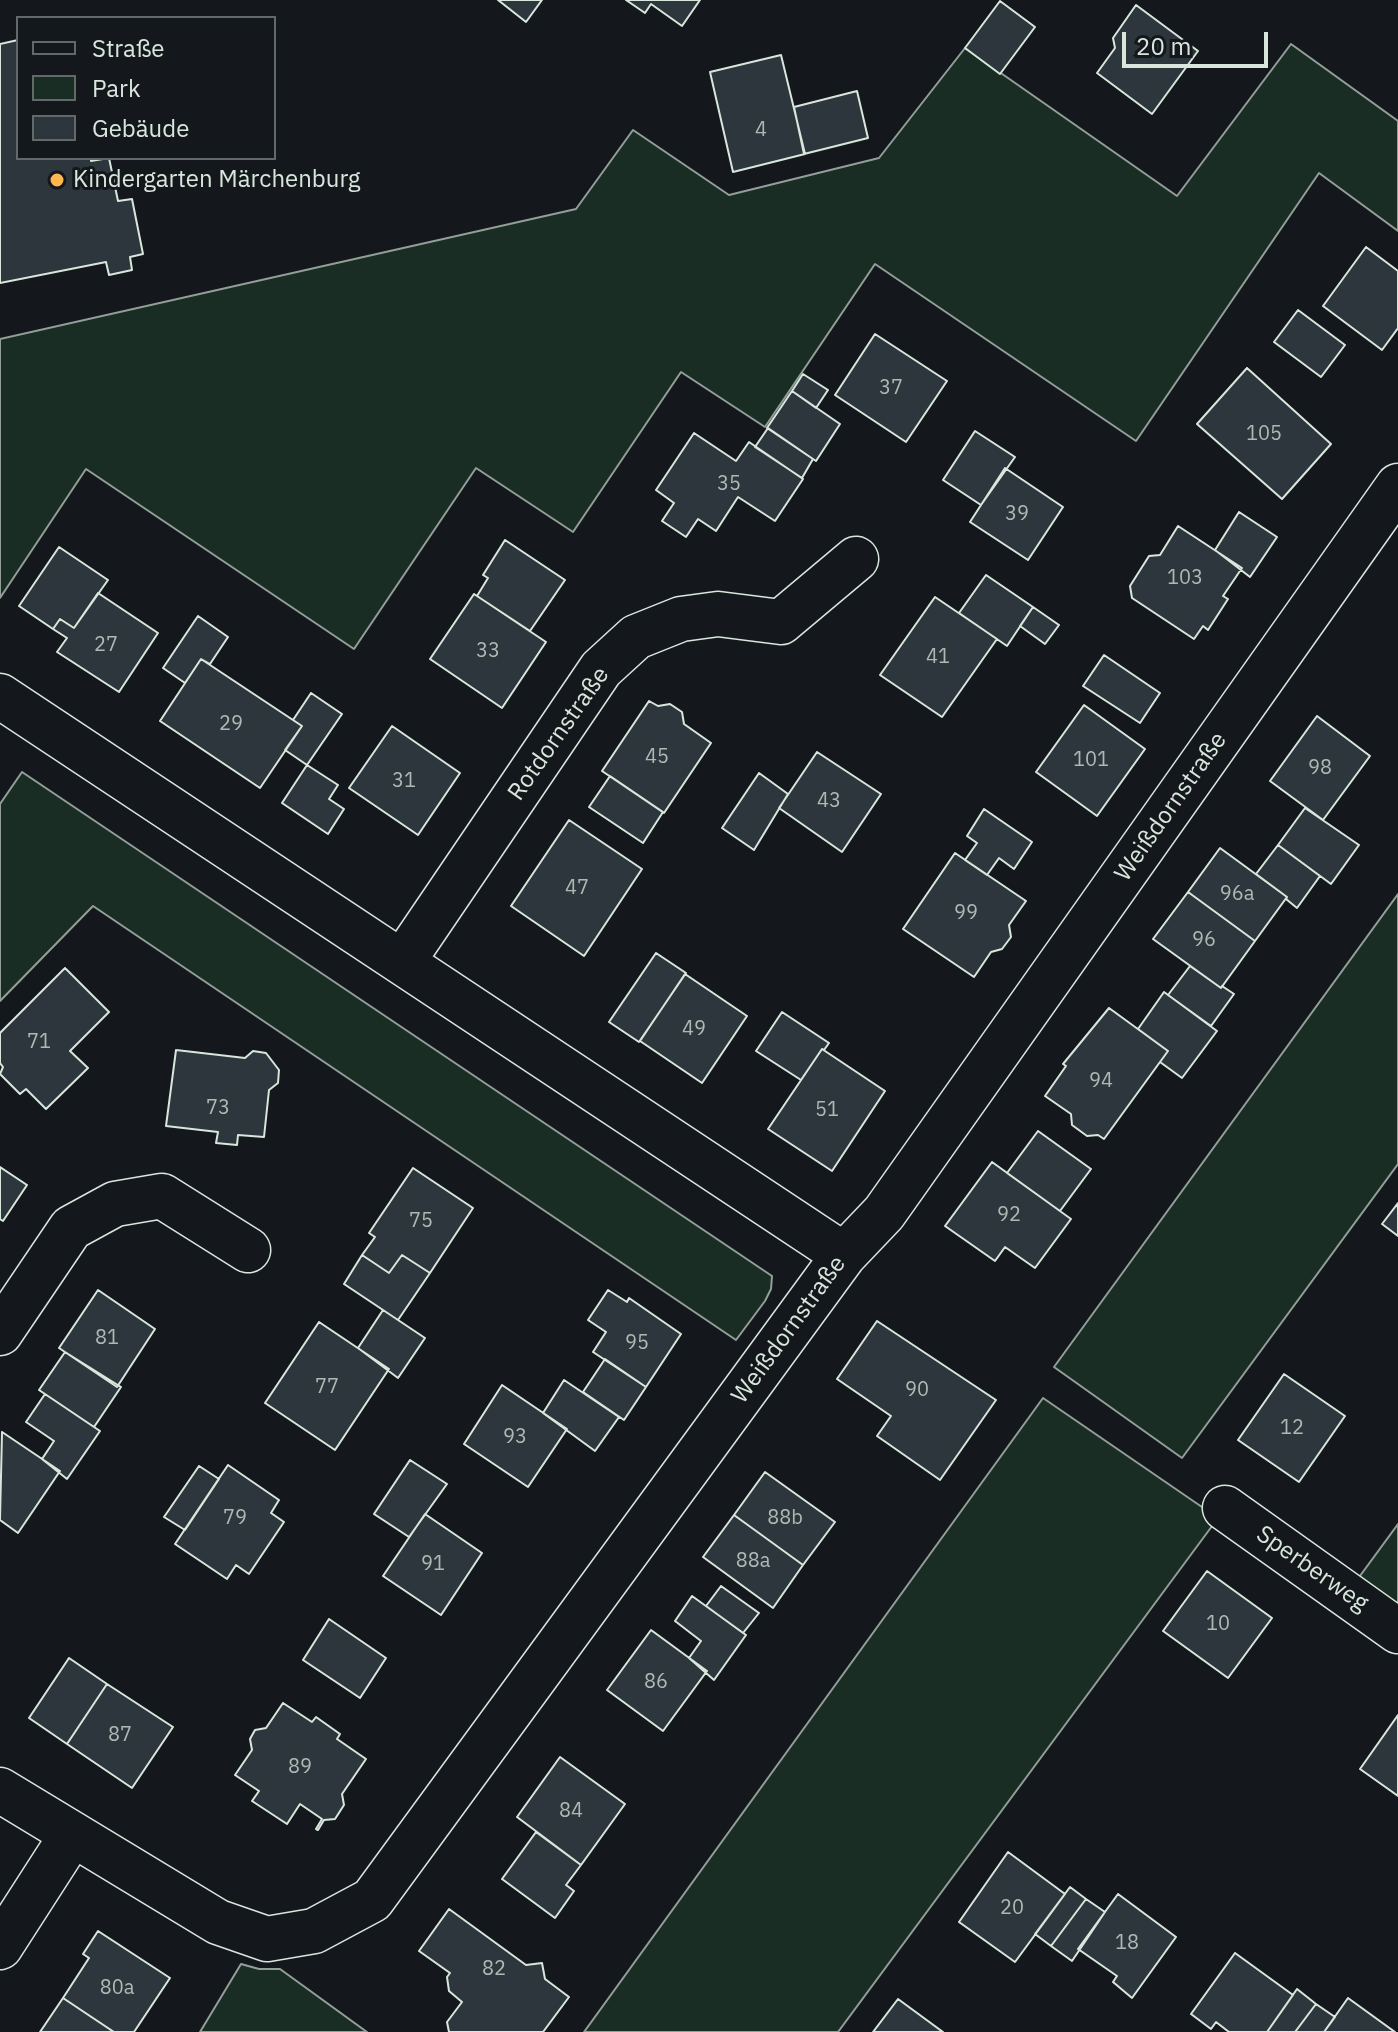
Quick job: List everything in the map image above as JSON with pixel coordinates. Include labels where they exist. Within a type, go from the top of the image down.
[{"type":"street","name":"Weißdornstraße","points":[[0,1790],[218,1922],[267,1939],[314,1931],[372,1900],[844,1255],[884,1213],[1398,486]]},
{"type":"street","name":"Rotdornstraße","points":[[403,961],[601,669],[636,637],[681,619],[718,614],[781,622],[856,559]]},
{"type":"street","points":[[0,696],[844,1255]]},
{"type":"street","points":[[0,1333],[71,1228],[115,1204],[162,1196],[248,1250]]},
{"type":"street","name":"Sperberweg","points":[[1225,1508],[1398,1631]]},
{"type":"street","points":[[0,1947],[72,1835]]},
{"type":"green space","points":[[1291,44],[1398,121],[1398,231],[1319,173],[1136,441],[875,264],[765,427],[681,372],[573,532],[476,468],[354,649],[86,469],[0,598],[0,339],[576,209],[633,130],[729,195],[879,158],[965,48],[1177,196]]},
{"type":"green space","points":[[22,772],[772,1276],[771,1289],[765,1301],[736,1340],[93,906],[0,1001],[0,804]]},
{"type":"green space","points":[[1398,894],[1398,1164],[1182,1458],[1054,1367]]},
{"type":"green space","points":[[1043,1398],[1218,1518],[838,2032],[584,2032]]},
{"type":"green space","points":[[1398,1524],[1398,1609],[1357,1580]]},
{"type":"green space","points":[[241,1964],[259,1969],[280,1969],[367,2032],[200,2032]]},
{"type":"building","points":[[498,0],[542,0],[526,22]]},
{"type":"building","points":[[626,0],[700,0],[682,26],[651,4],[645,13]]},
{"type":"building","points":[[1000,1],[1035,27],[1000,74],[965,48]]},
{"type":"building","points":[[1136,5],[1198,51],[1152,114],[1097,73],[1115,48],[1113,38]]},
{"type":"building","name":"Kindergarten Märchenburg","points":[[16,40],[16,160],[109,160],[118,201],[132,199],[143,254],[130,257],[132,270],[109,275],[106,262],[0,283],[0,44]]},
{"type":"building","points":[[781,55],[805,154],[733,172],[710,72]]},
{"type":"building","points":[[857,91],[868,138],[804,154],[794,107]]},
{"type":"building","points":[[1366,247],[1398,271],[1398,328],[1382,350],[1323,306]]},
{"type":"building","points":[[1298,310],[1345,345],[1321,377],[1274,342]]},
{"type":"building","points":[[875,334],[947,381],[906,442],[835,395]]},
{"type":"building","points":[[1247,368],[1331,444],[1282,499],[1197,424]]},
{"type":"building","points":[[803,374],[828,390],[816,408],[792,391]]},
{"type":"building","points":[[792,391],[840,424],[816,461],[767,428]]},
{"type":"building","points":[[768,428],[813,459],[802,478],[755,447]]},
{"type":"building","points":[[975,431],[1015,457],[981,505],[943,480]]},
{"type":"building","points":[[694,433],[736,461],[749,442],[803,479],[775,521],[738,497],[716,531],[698,519],[686,537],[662,521],[674,503],[656,490]]},
{"type":"building","points":[[1005,468],[1063,507],[1028,560],[970,522]]},
{"type":"building","points":[[1239,512],[1277,537],[1250,577],[1215,550]]},
{"type":"building","points":[[1178,526],[1242,568],[1223,596],[1228,599],[1208,630],[1203,626],[1194,639],[1132,598],[1130,586],[1149,556],[1160,555]]},
{"type":"building","points":[[505,540],[565,580],[530,631],[477,596],[488,578],[483,575]]},
{"type":"building","points":[[59,547],[108,580],[74,628],[60,619],[53,629],[19,606]]},
{"type":"building","points":[[986,575],[1033,607],[1007,646],[959,613]]},
{"type":"building","points":[[98,593],[158,633],[119,692],[57,652],[67,638],[53,629],[60,619],[74,628]]},
{"type":"building","points":[[474,594],[546,642],[502,708],[430,659]]},
{"type":"building","points":[[935,597],[997,639],[942,717],[880,675]]},
{"type":"building","points":[[1033,607],[1059,625],[1045,644],[1020,626]]},
{"type":"building","points":[[198,616],[228,637],[210,664],[201,659],[185,683],[163,668]]},
{"type":"building","points":[[1104,655],[1160,693],[1140,723],[1083,686]]},
{"type":"building","points":[[201,659],[302,726],[260,788],[160,721]]},
{"type":"building","points":[[311,693],[342,714],[307,765],[285,750],[302,726],[293,720]]},
{"type":"building","points":[[649,701],[658,706],[670,704],[682,712],[684,724],[711,743],[664,813],[602,771]]},
{"type":"building","points":[[1084,705],[1145,749],[1097,816],[1036,772]]},
{"type":"building","points":[[1317,716],[1370,756],[1323,820],[1270,781]]},
{"type":"building","points":[[392,726],[460,773],[418,835],[349,788]]},
{"type":"building","points":[[817,752],[881,794],[842,852],[779,808]]},
{"type":"building","points":[[307,765],[338,785],[329,799],[344,809],[328,834],[282,803]]},
{"type":"building","points":[[759,773],[788,794],[754,850],[722,828]]},
{"type":"building","points":[[610,776],[663,812],[643,843],[589,807]]},
{"type":"building","points":[[1305,808],[1359,845],[1331,884],[1278,845]]},
{"type":"building","points":[[984,809],[1032,842],[1014,869],[999,858],[987,875],[965,860],[977,843],[967,836]]},
{"type":"building","points":[[569,820],[642,869],[584,956],[511,906]]},
{"type":"building","points":[[1278,845],[1320,876],[1297,908],[1256,874]]},
{"type":"building","points":[[1220,848],[1287,897],[1255,941],[1188,892]]},
{"type":"building","points":[[955,853],[1026,901],[1009,925],[1011,937],[1002,949],[991,952],[974,977],[903,929]]},
{"type":"building","points":[[1188,892],[1255,941],[1221,988],[1153,939]]},
{"type":"building","points":[[656,953],[686,973],[639,1042],[609,1022]]},
{"type":"building","points":[[1190,966],[1234,994],[1211,1026],[1168,995]]},
{"type":"building","points":[[65,968],[109,1012],[70,1051],[88,1068],[46,1109],[26,1089],[20,1094],[0,1074],[3,1067],[0,1063],[0,1033]]},
{"type":"building","points":[[685,974],[747,1016],[702,1083],[640,1041]]},
{"type":"building","points":[[1164,992],[1217,1031],[1182,1078],[1160,1062],[1168,1051],[1138,1029]]},
{"type":"building","points":[[1109,1008],[1168,1051],[1104,1139],[1098,1135],[1087,1136],[1072,1125],[1071,1114],[1045,1096],[1066,1066],[1063,1064]]},
{"type":"building","points":[[782,1012],[829,1043],[801,1080],[756,1051]]},
{"type":"building","points":[[822,1049],[885,1091],[832,1171],[768,1129]]},
{"type":"building","points":[[176,1050],[245,1058],[253,1051],[266,1053],[279,1070],[278,1083],[269,1090],[264,1137],[238,1135],[237,1145],[216,1143],[218,1132],[166,1126]]},
{"type":"building","points":[[1038,1131],[1091,1169],[1060,1211],[1007,1173]]},
{"type":"building","points":[[992,1162],[1071,1219],[1035,1268],[1005,1247],[995,1261],[945,1226]]},
{"type":"building","points":[[0,1167],[27,1185],[3,1221],[0,1219]]},
{"type":"building","points":[[413,1168],[473,1208],[430,1273],[402,1255],[389,1273],[362,1255],[375,1237],[369,1233]]},
{"type":"building","points":[[1398,1203],[1398,1236],[1382,1224]]},
{"type":"building","points":[[362,1255],[389,1273],[402,1255],[430,1273],[398,1320],[344,1284]]},
{"type":"building","points":[[98,1290],[155,1329],[117,1387],[59,1348]]},
{"type":"building","points":[[608,1290],[627,1302],[629,1298],[681,1334],[646,1387],[593,1352],[606,1332],[588,1320]]},
{"type":"building","points":[[383,1310],[425,1338],[398,1378],[358,1348]]},
{"type":"building","points":[[877,1321],[996,1400],[940,1480],[877,1436],[891,1416],[837,1379]]},
{"type":"building","points":[[319,1322],[389,1369],[335,1450],[265,1403]]},
{"type":"building","points":[[65,1352],[121,1387],[94,1427],[39,1390]]},
{"type":"building","points":[[605,1359],[646,1387],[624,1420],[583,1392]]},
{"type":"building","points":[[1284,1374],[1345,1416],[1299,1482],[1238,1440]]},
{"type":"building","points":[[564,1380],[619,1417],[595,1451],[543,1413]]},
{"type":"building","points":[[502,1385],[567,1429],[528,1487],[464,1444]]},
{"type":"building","points":[[45,1394],[100,1431],[67,1479],[42,1459],[54,1441],[26,1422]]},
{"type":"building","points":[[2,1432],[60,1471],[18,1533],[0,1520]]},
{"type":"building","points":[[410,1460],[447,1484],[409,1537],[374,1514]]},
{"type":"building","points":[[228,1465],[279,1500],[271,1513],[284,1522],[249,1574],[236,1565],[227,1579],[175,1544]]},
{"type":"building","points":[[199,1466],[219,1479],[185,1530],[164,1517]]},
{"type":"building","points":[[765,1472],[835,1522],[803,1565],[734,1515]]},
{"type":"building","points":[[425,1514],[482,1553],[441,1615],[383,1576]]},
{"type":"building","points":[[734,1515],[803,1565],[773,1608],[703,1557]]},
{"type":"building","points":[[1207,1571],[1272,1618],[1228,1678],[1163,1631]]},
{"type":"building","points":[[721,1586],[759,1613],[743,1633],[706,1606]]},
{"type":"building","points":[[692,1596],[746,1635],[714,1680],[689,1658],[701,1641],[675,1621]]},
{"type":"building","points":[[329,1619],[386,1658],[360,1698],[303,1660]]},
{"type":"building","points":[[651,1630],[707,1671],[663,1731],[607,1690]]},
{"type":"building","points":[[69,1658],[107,1684],[67,1744],[29,1718]]},
{"type":"building","points":[[107,1684],[173,1727],[132,1788],[67,1744]]},
{"type":"building","points":[[283,1703],[312,1722],[316,1717],[340,1734],[337,1739],[366,1759],[342,1794],[344,1805],[335,1819],[324,1820],[318,1830],[322,1819],[300,1804],[287,1824],[252,1801],[259,1791],[235,1775],[252,1750],[250,1739],[255,1730],[266,1728]]},
{"type":"building","points":[[1398,1715],[1398,1796],[1360,1769]]},
{"type":"building","points":[[560,1757],[625,1804],[581,1865],[517,1817]]},
{"type":"building","points":[[536,1832],[581,1865],[566,1885],[574,1891],[555,1918],[502,1879]]},
{"type":"building","points":[[1008,1852],[1065,1894],[1015,1962],[959,1922]]},
{"type":"building","points":[[1070,1887],[1086,1899],[1051,1946],[1035,1934]]},
{"type":"building","points":[[1118,1894],[1176,1937],[1132,1998],[1113,1982],[1117,1976],[1078,1949]]},
{"type":"building","points":[[1086,1899],[1105,1912],[1072,1961],[1051,1946]]},
{"type":"building","points":[[449,1909],[526,1965],[542,1963],[545,1979],[569,1997],[543,2032],[449,2032],[447,2022],[462,2002],[449,1991],[447,1977],[450,1973],[419,1951]]},
{"type":"building","points":[[98,1931],[170,1978],[134,2032],[114,2032],[63,1998],[89,1958],[83,1954]]},
{"type":"building","points":[[1235,1953],[1293,1995],[1267,2032],[1229,2032],[1216,2022],[1211,2029],[1191,2014]]},
{"type":"building","points":[[1297,1989],[1316,2004],[1295,2032],[1267,2032]]},
{"type":"building","points":[[63,1998],[114,2032],[40,2032]]},
{"type":"building","points":[[1348,1998],[1395,2032],[1324,2032]]},
{"type":"building","points":[[898,1999],[943,2032],[873,2032]]},
{"type":"building","points":[[1316,2004],[1335,2017],[1324,2032],[1295,2032]]},
{"type":"place","name":"Kindergarten Märchenburg","points":[[57,180]]}]
